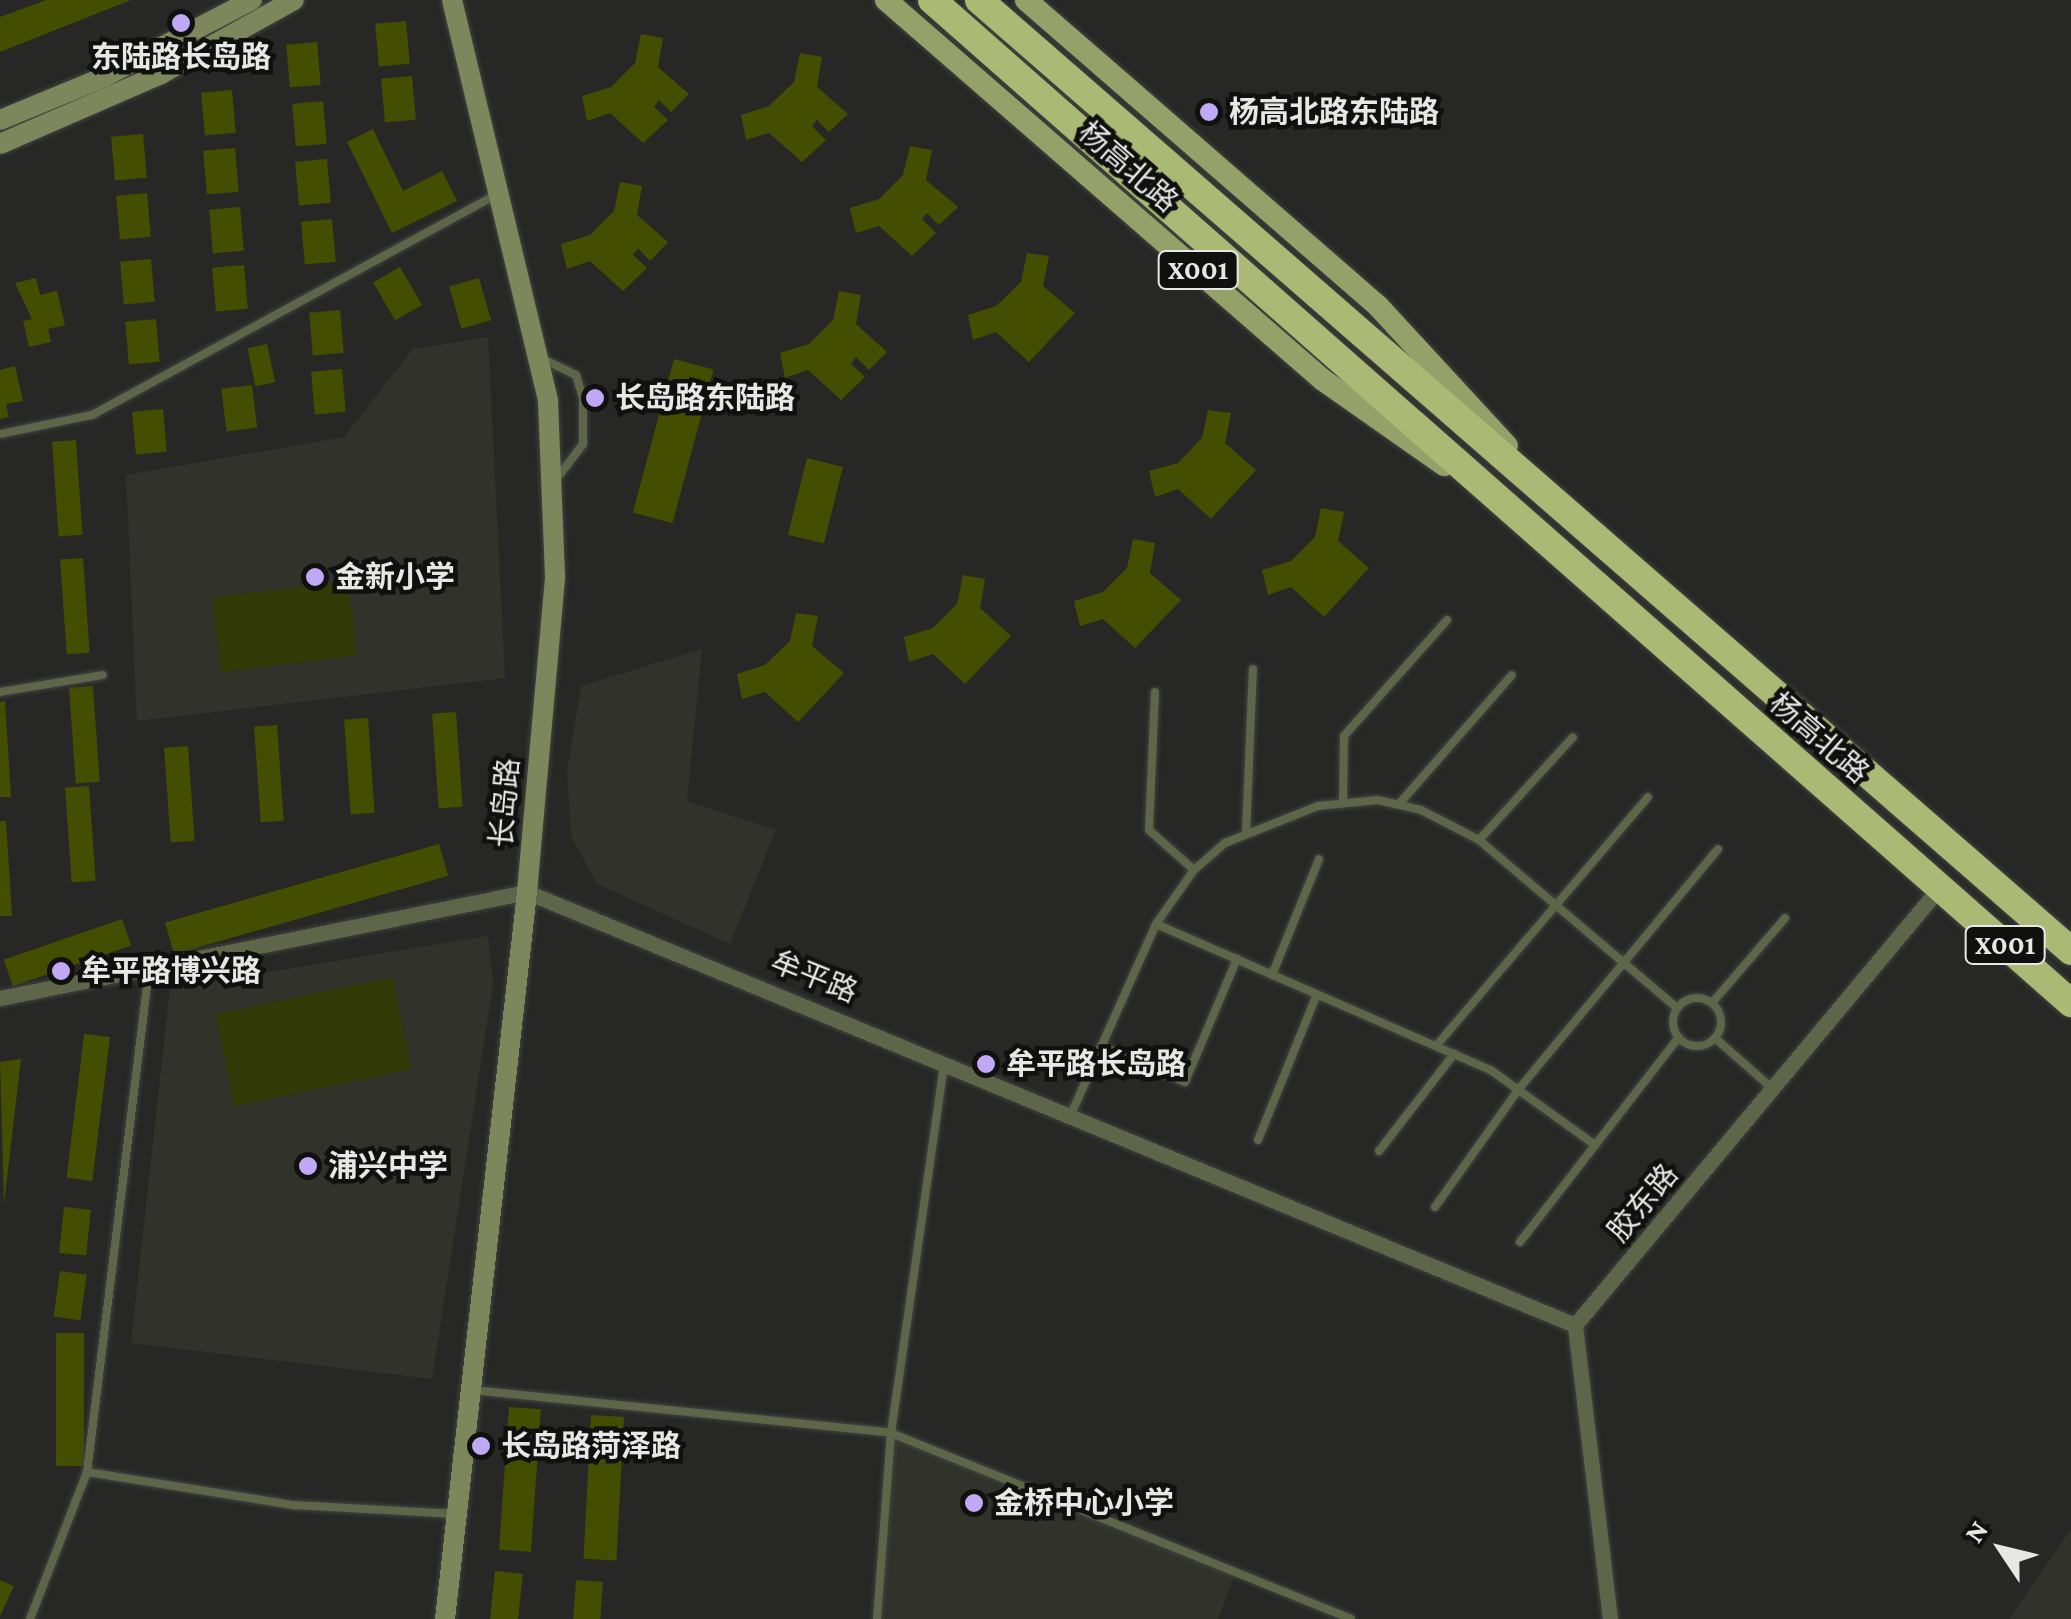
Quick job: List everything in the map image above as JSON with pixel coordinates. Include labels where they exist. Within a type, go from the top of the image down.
[{"type":"highway","name":"杨高北路","points":[[932,0],[2071,1003]]},
{"type":"highway","name":"杨高北路","points":[[979,0],[1363,328],[2071,951]]},
{"type":"main road","name":"杨高北路","points":[[886,0],[1323,380],[1524,521]]},
{"type":"main road","name":"杨高北路","points":[[1026,0],[1378,306],[1550,493]]},
{"type":"main road","name":"杨高北路","points":[[1965,857],[2071,934]]},
{"type":"street","points":[[0,120],[102,78],[252,0]]},
{"type":"street","points":[[0,144],[128,90],[294,0]]},
{"type":"street","name":"长岛路","points":[[445,1619],[528,892],[552,611],[554,482],[540,358],[452,0]]},
{"type":"street","name":"胶东路","points":[[1574,1325],[1940,887]]},
{"type":"street","points":[[0,998],[528,892]]},
{"type":"street","name":"牟平路","points":[[528,892],[944,1059],[1574,1325]]},
{"type":"street","points":[[1574,1325],[1610,1619]]},
{"type":"lane","points":[[0,434],[92,415],[501,192]]},
{"type":"lane","points":[[540,358],[576,376],[583,398],[583,444],[554,482]]},
{"type":"lane","points":[[1343,802],[1344,736],[1448,620]]},
{"type":"lane","points":[[1246,834],[1253,669]]},
{"type":"lane","points":[[0,692],[103,674]]},
{"type":"lane","points":[[1398,804],[1512,675]]},
{"type":"lane","points":[[1155,692],[1149,830],[1194,870]]},
{"type":"lane","points":[[1479,840],[1573,736]]},
{"type":"lane","points":[[1436,1046],[1648,797]]},
{"type":"lane","points":[[1072,1112],[1156,924],[1194,870],[1246,834],[1343,802],[1398,804],[1479,840],[1676,1008]]},
{"type":"lane","points":[[1435,1206],[1518,1090],[1718,850]]},
{"type":"lane","points":[[1272,974],[1319,859]]},
{"type":"lane","points":[[1712,1003],[1785,918]]},
{"type":"lane","points":[[1156,924],[1454,1054],[1518,1090],[1595,1144]]},
{"type":"lane","points":[[1101,1046],[1185,1082],[1237,959]]},
{"type":"lane","points":[[30,1619],[87,1472],[150,966]]},
{"type":"lane","points":[[1258,1140],[1318,994]]},
{"type":"lane","points":[[1698,998],[1712,1003],[1721,1024],[1715,1038],[1700,1046],[1678,1038],[1672,1023],[1676,1008],[1698,998]]},
{"type":"lane","points":[[1520,1242],[1678,1038]]},
{"type":"lane","points":[[1715,1038],[1774,1090]]},
{"type":"lane","points":[[1378,1151],[1454,1054]]},
{"type":"lane","points":[[876,1619],[891,1433],[944,1059]]},
{"type":"lane","points":[[471,1390],[891,1433],[1351,1619]]},
{"type":"lane","points":[[87,1472],[294,1505],[457,1514]]},
{"type":"shaded area","name":"金新小学","points":[[488,337],[505,678],[137,721],[126,475],[344,437],[413,349]]},
{"type":"shaded area","points":[[702,649],[687,801],[776,830],[730,944],[597,884],[571,836],[567,772],[581,686]]},
{"type":"shaded area","name":"浦兴中学","points":[[488,936],[493,984],[432,1379],[131,1343],[170,988]]},
{"type":"shaded area","name":"金桥中心小学","points":[[891,1433],[1236,1572],[1218,1619],[876,1619]]},
{"type":"shaded area","points":[[2071,1529],[2071,1619],[2009,1619]]},
{"type":"green space","points":[[348,581],[357,655],[221,672],[212,598]]},
{"type":"green space","points":[[392,977],[412,1069],[234,1107],[215,1015]]},
{"type":"building","points":[[46,0],[131,0],[0,52],[0,17]]},
{"type":"building","points":[[406,21],[410,64],[379,67],[375,24]]},
{"type":"building","points":[[641,34],[663,38],[658,67],[689,94],[671,112],[659,100],[654,107],[668,120],[643,143],[610,113],[587,121],[582,96],[611,87],[635,63]]},
{"type":"building","points":[[317,42],[321,85],[290,88],[286,45]]},
{"type":"building","points":[[800,53],[822,57],[817,87],[848,114],[829,132],[817,120],[812,126],[826,140],[802,162],[769,133],[746,140],[741,115],[769,106],[794,82]]},
{"type":"building","points":[[412,76],[416,120],[385,123],[381,79]]},
{"type":"building","points":[[232,90],[236,133],[205,136],[201,93]]},
{"type":"building","points":[[323,101],[327,144],[296,147],[292,104]]},
{"type":"building","points":[[373,129],[403,191],[442,171],[457,201],[392,233],[347,142]]},
{"type":"building","points":[[143,134],[147,178],[115,181],[111,137]]},
{"type":"building","points":[[910,146],[932,150],[926,180],[958,207],[939,225],[927,213],[922,219],[936,233],[912,256],[879,226],[856,233],[850,208],[879,199],[903,175]]},
{"type":"building","points":[[235,148],[239,192],[207,195],[203,151]]},
{"type":"building","points":[[327,159],[331,203],[299,206],[295,162]]},
{"type":"building","points":[[620,182],[642,186],[637,215],[668,242],[650,261],[638,248],[633,255],[647,268],[623,291],[590,261],[567,269],[561,244],[590,235],[614,211]]},
{"type":"building","points":[[147,193],[151,237],[120,240],[116,196]]},
{"type":"building","points":[[240,207],[244,251],[213,254],[209,210]]},
{"type":"building","points":[[332,219],[336,262],[305,265],[301,222]]},
{"type":"building","points":[[1027,253],[1049,256],[1043,286],[1075,313],[1029,362],[996,332],[973,340],[968,315],[996,306],[1021,282]]},
{"type":"building","points":[[151,259],[155,302],[124,305],[120,262]]},
{"type":"building","points":[[244,265],[248,309],[216,312],[212,268]]},
{"type":"building","points":[[400,267],[422,305],[395,321],[373,282]]},
{"type":"building","points":[[36,278],[40,295],[57,291],[65,325],[48,329],[51,342],[29,347],[23,321],[32,319],[15,283]]},
{"type":"building","points":[[479,278],[491,320],[461,329],[449,287]]},
{"type":"building","points":[[839,291],[861,295],[856,324],[887,352],[869,370],[856,357],[851,364],[865,377],[841,400],[808,370],[785,378],[780,353],[809,344],[833,320]]},
{"type":"building","points":[[340,310],[344,353],[313,356],[309,313]]},
{"type":"building","points":[[156,319],[160,362],[129,365],[125,322]]},
{"type":"building","points":[[267,344],[275,382],[256,386],[247,348]]},
{"type":"building","points":[[674,359],[714,370],[672,523],[633,513]]},
{"type":"building","points":[[15,366],[23,401],[6,404],[9,417],[0,419],[0,370]]},
{"type":"building","points":[[342,369],[346,412],[315,415],[311,372]]},
{"type":"building","points":[[252,385],[257,428],[226,431],[221,389]]},
{"type":"building","points":[[163,409],[167,452],[136,455],[132,412]]},
{"type":"building","points":[[1208,410],[1231,413],[1225,443],[1256,470],[1211,519],[1178,489],[1155,497],[1149,471],[1178,463],[1202,438]]},
{"type":"building","points":[[76,440],[83,535],[59,536],[52,442]]},
{"type":"building","points":[[807,458],[843,467],[824,544],[788,535]]},
{"type":"building","points":[[1321,508],[1344,512],[1338,541],[1369,568],[1324,617],[1291,587],[1268,595],[1262,570],[1291,561],[1315,537]]},
{"type":"building","points":[[1133,539],[1155,543],[1150,573],[1181,600],[1135,648],[1103,619],[1080,626],[1074,601],[1103,592],[1127,568]]},
{"type":"building","points":[[83,558],[90,653],[67,654],[60,560]]},
{"type":"building","points":[[963,575],[985,579],[980,608],[1011,636],[965,684],[933,654],[909,662],[904,637],[933,628],[957,604]]},
{"type":"building","points":[[796,613],[818,616],[812,646],[844,673],[798,722],[765,692],[742,699],[737,674],[765,665],[790,641]]},
{"type":"building","points":[[93,686],[100,782],[76,783],[69,688]]},
{"type":"building","points":[[5,701],[11,797],[0,797],[0,702]]},
{"type":"building","points":[[456,712],[463,807],[439,808],[432,714]]},
{"type":"building","points":[[368,718],[375,813],[351,814],[344,720]]},
{"type":"building","points":[[277,725],[284,821],[261,822],[254,727]]},
{"type":"building","points":[[188,746],[195,841],[171,842],[164,748]]},
{"type":"building","points":[[89,786],[96,881],[72,882],[65,788]]},
{"type":"building","points":[[0,821],[6,821],[12,916],[0,916]]},
{"type":"building","points":[[439,844],[448,876],[174,954],[165,923]]},
{"type":"building","points":[[122,919],[131,945],[13,986],[4,960]]},
{"type":"building","points":[[84,1034],[110,1037],[92,1181],[67,1178]]},
{"type":"building","points":[[21,1059],[4,1204],[0,1062]]},
{"type":"building","points":[[64,1207],[91,1210],[86,1256],[59,1253]]},
{"type":"building","points":[[60,1271],[87,1275],[80,1320],[54,1317]]},
{"type":"building","points":[[56,1333],[84,1333],[84,1466],[56,1466]]},
{"type":"building","points":[[509,1407],[541,1409],[531,1552],[499,1550]]},
{"type":"building","points":[[591,1415],[624,1417],[616,1561],[583,1559]]},
{"type":"building","points":[[495,1571],[523,1574],[518,1619],[490,1619]]},
{"type":"building","points":[[0,1580],[14,1586],[0,1616]]},
{"type":"building","points":[[576,1580],[603,1582],[600,1619],[573,1619]]},
{"type":"place","name":"东陆路长岛路","points":[[181,23]]},
{"type":"place","name":"杨高北路东陆路","points":[[1209,112]]},
{"type":"place","name":"长岛路东陆路","points":[[595,398]]},
{"type":"place","name":"金新小学","points":[[315,577]]},
{"type":"place","name":"牟平路博兴路","points":[[61,971]]},
{"type":"place","name":"牟平路长岛路","points":[[986,1064]]},
{"type":"place","name":"浦兴中学","points":[[308,1166]]},
{"type":"place","name":"长岛路菏泽路","points":[[481,1446]]},
{"type":"place","name":"金桥中心小学","points":[[974,1503]]}]
